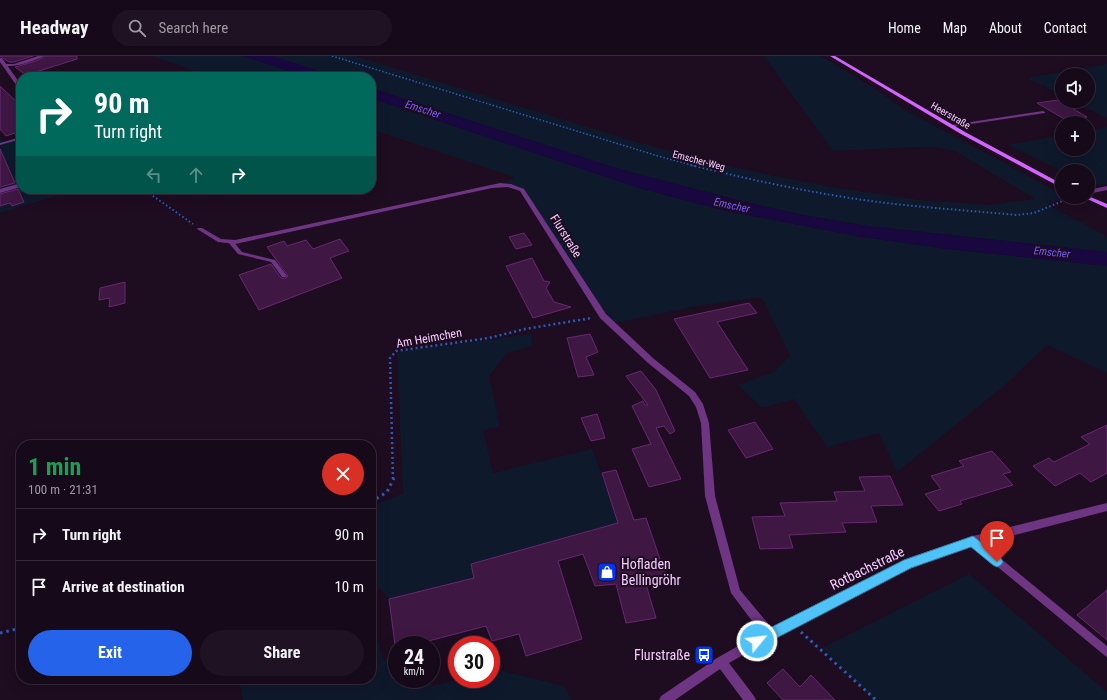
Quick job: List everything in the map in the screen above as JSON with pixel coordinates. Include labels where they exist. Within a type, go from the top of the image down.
[{"type":"main road","name":"Heerstraße","points":[[832,56],[951,126],[1055,182]]},
{"type":"main road","points":[[1095,201],[1107,206]]},
{"type":"street","points":[[0,59],[2,65],[16,82]]},
{"type":"street","name":"Flurstraße","points":[[200,229],[220,242],[231,242],[503,184],[516,186],[522,190],[603,316],[651,361],[692,394],[700,406],[706,423],[710,496],[736,594],[769,634]]},
{"type":"street","points":[[1095,191],[1107,188]]},
{"type":"street","name":"Rotbachstraße","points":[[665,700],[721,662],[769,634],[908,563],[973,541],[1107,507]]},
{"type":"street","points":[[721,662],[750,700]]},
{"type":"lane","points":[[2,65],[14,64],[42,56]]},
{"type":"lane","points":[[951,126],[1043,112]]},
{"type":"lane","points":[[0,144],[16,139]]},
{"type":"lane","points":[[0,191],[16,186]]},
{"type":"lane","points":[[231,242],[240,253],[273,261],[284,276]]},
{"type":"lane","points":[[973,541],[1107,652]]},
{"type":"path","name":"Emscher-Weg","points":[[332,56],[658,156],[780,186],[886,203],[1017,214],[1034,213],[1055,204]]},
{"type":"path","points":[[150,194],[200,229]]},
{"type":"path","name":"Am Heimchen","points":[[376,499],[387,492],[393,484],[394,476],[390,418],[390,358],[392,354],[396,351],[489,338],[525,329],[603,316]]},
{"type":"path","points":[[791,622],[876,700]]},
{"type":"path","points":[[0,634],[16,629]]},
{"type":"shaded area","points":[[151,56],[243,56],[292,72],[199,72]]},
{"type":"shaded area","points":[[272,56],[355,56],[633,141],[722,165],[830,187],[919,200],[990,205],[1035,199],[955,151],[935,147],[918,147],[833,151],[764,56],[821,56],[880,92],[903,109],[1055,190],[1055,202],[1048,205],[1103,234],[1107,238],[1107,252],[868,226],[803,215],[737,200],[619,169],[376,90],[376,72],[322,72]]},
{"type":"shaded area","points":[[1107,64],[1107,118],[1087,108],[1095,108],[1095,68],[1084,68]]},
{"type":"shaded area","points":[[1055,73],[1055,92],[1027,78]]},
{"type":"shaded area","points":[[376,100],[639,188],[722,210],[856,236],[939,248],[1107,266],[1107,373],[1047,345],[1004,386],[897,472],[879,433],[827,447],[794,399],[762,408],[738,385],[774,372],[790,356],[762,297],[702,305],[615,323],[581,282],[524,190],[503,184],[514,177],[376,131]]},
{"type":"shaded area","points":[[1107,127],[1107,184],[1095,186],[1095,164],[1055,164],[1055,168],[1008,145],[1055,136],[1055,156],[1095,156],[1095,130]]},
{"type":"shaded area","points":[[0,137],[4,142],[16,138],[16,194],[62,194],[0,213]]},
{"type":"shaded area","points":[[531,334],[532,346],[507,353],[489,376],[500,427],[483,430],[493,473],[592,449],[619,523],[471,564],[474,578],[389,599],[378,587],[376,608],[376,505],[403,493],[397,352]]},
{"type":"shaded area","points":[[969,574],[1107,692],[1107,700],[875,700],[822,648]]},
{"type":"shaded area","points":[[376,635],[384,662],[388,658],[388,688],[440,688],[440,684],[448,682],[448,688],[500,688],[500,670],[564,686],[572,700],[243,700],[240,684],[376,684]]},
{"type":"water","points":[[243,56],[272,56],[322,72],[292,72]]},
{"type":"water","name":"Emscher","points":[[376,90],[619,169],[737,200],[803,215],[868,226],[1107,252],[1107,266],[939,248],[856,236],[722,210],[639,188],[376,100]]},
{"type":"building","points":[[0,56],[33,56],[14,62],[9,62]]},
{"type":"building","points":[[45,56],[77,56],[77,59],[36,72],[22,72],[15,67],[36,61]]},
{"type":"building","points":[[0,86],[16,101],[16,133],[6,136],[0,129]]},
{"type":"building","points":[[1055,100],[1055,108],[1072,108],[1085,116],[1059,116],[1037,103]]},
{"type":"building","points":[[0,149],[15,183],[0,187]]},
{"type":"building","points":[[16,190],[16,194],[20,194],[24,202],[12,206],[10,203],[0,206],[0,194]]},
{"type":"building","points":[[524,233],[532,245],[516,249],[509,237]]},
{"type":"building","points":[[340,239],[349,251],[330,258],[342,278],[259,310],[239,275],[271,264],[281,278],[286,278],[288,276],[267,247],[284,241],[287,246],[306,240],[313,249]]},
{"type":"building","points":[[532,258],[544,281],[550,282],[546,288],[554,302],[571,307],[533,318],[506,266]]},
{"type":"building","points":[[125,282],[125,303],[109,307],[110,298],[99,300],[100,288]]},
{"type":"building","points":[[749,303],[757,313],[717,322],[748,370],[710,378],[674,319]]},
{"type":"building","points":[[590,334],[598,352],[586,357],[594,375],[578,377],[567,338]]},
{"type":"building","points":[[641,371],[656,390],[675,431],[670,434],[664,426],[656,428],[681,479],[649,487],[632,449],[651,444],[632,406],[643,401],[645,405],[648,405],[626,376]]},
{"type":"building","points":[[597,414],[605,438],[591,441],[581,418]]},
{"type":"building","points":[[755,422],[773,449],[746,458],[728,430]]},
{"type":"building","points":[[1107,425],[1107,473],[1091,482],[1080,473],[1055,486],[1033,466],[1049,458],[1054,462],[1090,444],[1081,437]]},
{"type":"building","points":[[992,451],[1011,472],[1003,474],[1013,485],[960,501],[962,504],[939,511],[925,494],[941,489],[931,476],[964,466],[959,461]]},
{"type":"building","points":[[616,470],[634,520],[646,518],[666,577],[645,581],[656,618],[626,623],[616,584],[595,586],[583,554],[558,561],[582,639],[526,656],[519,634],[500,639],[500,636],[490,636],[486,626],[440,638],[440,636],[394,636],[389,599],[474,578],[471,564],[618,523],[602,473]]},
{"type":"building","points":[[890,476],[903,505],[871,506],[877,522],[842,523],[846,532],[789,535],[793,548],[760,549],[752,517],[785,516],[780,503],[837,501],[834,492],[865,491],[859,477]]},
{"type":"building","points":[[1107,590],[1107,640],[1077,615]]},
{"type":"building","points":[[783,669],[800,687],[811,675],[835,700],[783,700],[767,683]]},
{"type":"place","name":"Hofladen Bellingröhr","points":[[607,572]]},
{"type":"place","name":"Flurstraße","points":[[704,655]]},
{"type":"route","points":[[757,641],[791,622],[908,563],[973,541],[997,562]]}]
